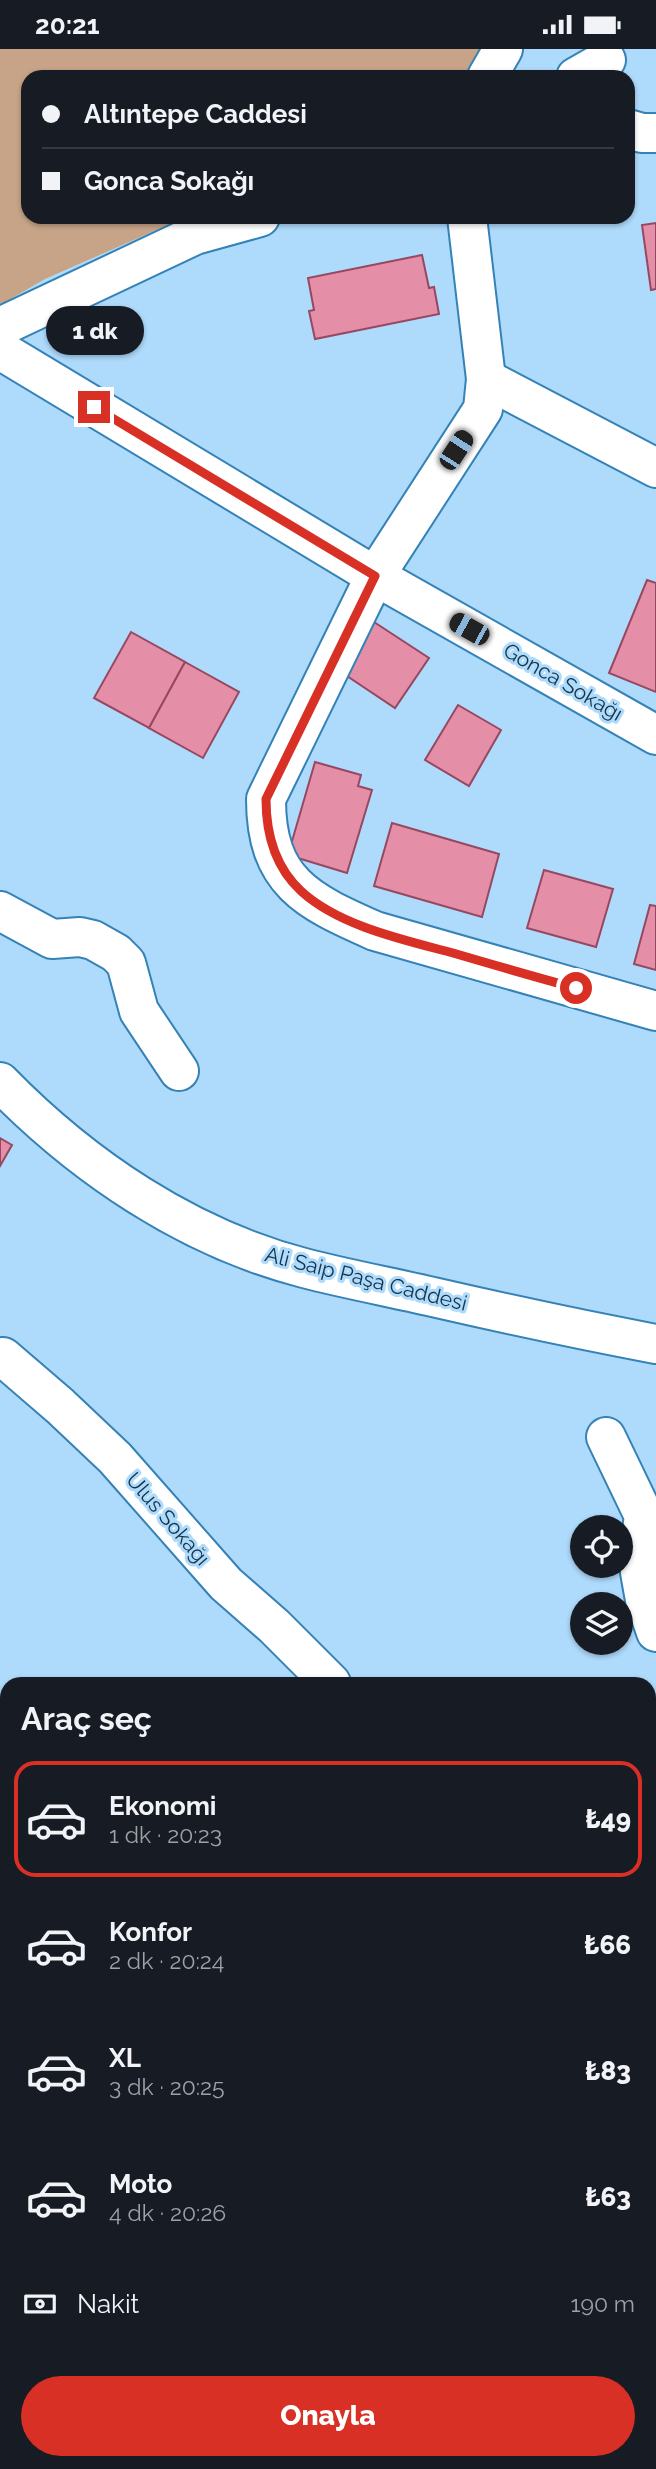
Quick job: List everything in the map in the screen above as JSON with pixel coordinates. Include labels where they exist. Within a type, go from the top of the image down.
[{"type":"street","points":[[491,70],[503,49]]},
{"type":"street","points":[[0,327],[195,235],[235,224]]},
{"type":"street","points":[[468,224],[486,380],[483,408],[375,576],[266,799],[269,838],[285,873],[299,889],[316,903],[375,931],[656,1011]]},
{"type":"street","name":"Gonca Sokağı","points":[[0,350],[375,576],[656,735]]},
{"type":"street","points":[[486,380],[656,468]]},
{"type":"street","points":[[0,911],[52,939],[80,937],[93,940],[116,953],[126,963],[139,1011],[179,1071]]},
{"type":"street","name":"Ali Saip Paşa Caddesi","points":[[0,1082],[50,1129],[126,1187],[178,1217],[256,1252],[302,1268],[656,1344]]},
{"type":"street","name":"Ulus Sokağı","points":[[1,1355],[114,1458],[226,1584],[274,1626],[325,1677]]},
{"type":"street","points":[[606,1437],[644,1516],[640,1572],[645,1600],[656,1632]]},
{"type":"shaded area","points":[[0,49],[490,49],[480,70],[21,70],[21,224],[170,224],[45,279],[0,305]]},
{"type":"building","points":[[656,223],[656,289],[651,290],[642,225]]},
{"type":"building","points":[[422,255],[429,288],[434,287],[439,314],[315,339],[309,311],[314,310],[308,278]]},
{"type":"building","points":[[647,580],[656,583],[656,692],[609,673]]},
{"type":"building","points":[[374,622],[429,658],[395,708],[341,672]]},
{"type":"building","points":[[131,632],[185,662],[149,728],[94,698]]},
{"type":"building","points":[[185,662],[239,692],[203,758],[149,728]]},
{"type":"building","points":[[458,705],[501,730],[469,786],[425,760]]},
{"type":"building","points":[[315,762],[361,775],[358,786],[372,790],[347,873],[288,855]]},
{"type":"building","points":[[392,823],[499,854],[482,917],[374,886]]},
{"type":"building","points":[[544,870],[613,889],[596,947],[527,928]]},
{"type":"building","points":[[650,905],[656,906],[656,970],[634,964]]},
{"type":"building","points":[[0,1138],[12,1145],[0,1166]]},
{"type":"route","points":[[94,407],[375,576],[266,799],[269,838],[285,873],[316,903],[375,931],[576,988]]}]
